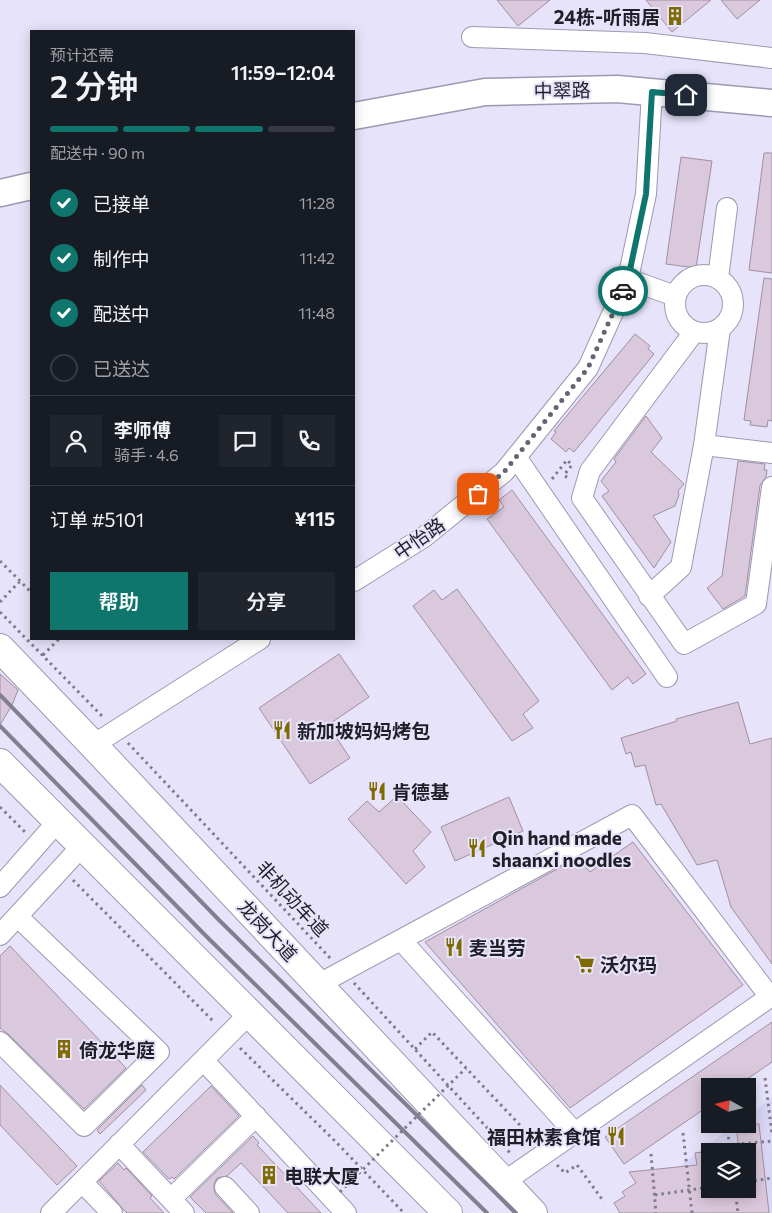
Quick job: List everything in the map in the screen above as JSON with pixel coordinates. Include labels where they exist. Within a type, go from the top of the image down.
[{"type":"highway","name":"龙岗大道","points":[[0,648],[319,984],[514,1175],[533,1213]]},
{"type":"highway","points":[[0,763],[448,1213]]},
{"type":"main road","name":"中翠路","points":[[355,116],[486,92],[617,89],[772,103]]},
{"type":"main road","points":[[0,193],[30,186]]},
{"type":"street","points":[[472,37],[645,43],[772,58]]},
{"type":"street","name":"中怡路","points":[[355,579],[424,536],[504,472],[588,368],[628,279],[646,194],[652,92]]},
{"type":"street","points":[[718,278],[727,208]]},
{"type":"street","points":[[709,274],[718,278],[727,286],[733,300],[733,309],[728,321],[720,329],[704,334],[694,332],[682,324],[674,308],[678,288],[686,280],[697,275],[709,274]]},
{"type":"street","points":[[628,279],[675,296]]},
{"type":"street","points":[[649,596],[681,567],[704,445],[720,329]]},
{"type":"street","points":[[694,332],[590,471],[582,498],[684,644],[756,604],[772,487]]},
{"type":"street","points":[[704,445],[772,453]]},
{"type":"street","points":[[516,457],[667,677]]},
{"type":"street","points":[[94,745],[258,640]]},
{"type":"street","points":[[319,984],[632,815],[771,996],[514,1175]]},
{"type":"street","points":[[0,887],[58,821]]},
{"type":"street","points":[[0,935],[82,846]]},
{"type":"street","points":[[0,1042],[84,1126],[159,1052],[18,917]]},
{"type":"street","points":[[401,940],[575,1132]]},
{"type":"street","points":[[51,1213],[250,1013]]},
{"type":"street","points":[[203,1060],[346,1213]]},
{"type":"street","points":[[119,1144],[177,1206],[256,1116]]},
{"type":"street","points":[[82,1182],[112,1213]]},
{"type":"street","points":[[224,1187],[249,1213]]},
{"type":"path","points":[[539,491],[551,480],[567,460],[572,465],[564,475],[584,491]]},
{"type":"path","points":[[0,561],[30,591]]},
{"type":"path","points":[[0,602],[20,581]]},
{"type":"path","name":"非机动车道","points":[[0,612],[116,730],[414,1049],[514,1175]]},
{"type":"path","points":[[43,655],[58,640]]},
{"type":"path","points":[[0,807],[38,844]]},
{"type":"path","points":[[62,869],[336,1142],[404,1213]]},
{"type":"path","points":[[414,1049],[432,1032],[546,1153]]},
{"type":"path","points":[[340,1192],[466,1068]]},
{"type":"path","points":[[765,1078],[772,1134]]},
{"type":"path","points":[[683,1133],[692,1213]]},
{"type":"path","points":[[750,1143],[772,1141]]},
{"type":"path","points":[[652,1154],[656,1213]]},
{"type":"path","points":[[565,1173],[577,1165],[604,1202]]},
{"type":"path","points":[[756,1181],[772,1178]]},
{"type":"path","points":[[655,1195],[701,1187]]},
{"type":"path","points":[[736,1198],[738,1213]]},
{"type":"shaded area","points":[[772,1097],[772,1213],[617,1213],[701,1150],[701,1198],[756,1198],[756,1143],[711,1143],[724,1133],[756,1133],[756,1109]]},
{"type":"building","name":"24栋-听雨居","points":[[497,0],[550,0],[518,26]]},
{"type":"building","name":"24栋-听雨居","points":[[646,0],[711,0],[672,32]]},
{"type":"building","name":"24栋-听雨居","points":[[721,0],[760,0],[737,19]]},
{"type":"building","points":[[764,153],[772,153],[772,273],[749,270]]},
{"type":"building","points":[[681,157],[712,161],[696,268],[666,264]]},
{"type":"building","points":[[764,278],[772,279],[772,421],[768,420],[767,427],[750,425],[751,421],[744,420]]},
{"type":"building","points":[[635,334],[650,346],[648,349],[654,354],[574,452],[569,448],[566,452],[551,439],[556,432],[554,431]]},
{"type":"building","points":[[646,416],[662,438],[651,452],[684,484],[678,491],[679,495],[675,506],[653,516],[671,542],[654,568],[602,496],[609,491],[601,481],[616,462],[614,459]]},
{"type":"building","points":[[738,461],[765,464],[764,470],[767,470],[766,477],[760,485],[745,596],[723,609],[707,588],[722,576]]},
{"type":"building","points":[[512,490],[646,674],[633,684],[628,677],[612,690],[487,519],[504,507],[499,500]]},
{"type":"building","points":[[457,589],[539,701],[523,714],[533,728],[512,741],[413,606],[434,590],[442,600]]},
{"type":"building","points":[[339,654],[369,697],[328,725],[350,758],[310,784],[259,708]]},
{"type":"building","points":[[0,674],[18,690],[12,705],[0,725]]},
{"type":"building","points":[[738,702],[750,744],[772,738],[772,964],[731,907],[717,860],[697,865],[661,804],[656,805],[645,765],[635,767],[631,752],[626,754],[621,738],[677,721],[676,719]]},
{"type":"building","points":[[397,796],[431,832],[413,851],[425,867],[406,884],[348,819],[367,801],[379,812]]},
{"type":"building","points":[[509,797],[523,831],[455,861],[441,827]]},
{"type":"building","name":"沃尔玛","points":[[633,842],[743,985],[570,1108],[425,942],[577,858],[590,872]]},
{"type":"building","name":"倚龙华庭","points":[[10,946],[126,1068],[84,1109],[0,1028],[0,956]]},
{"type":"building","points":[[772,1022],[772,1062],[749,1078],[701,1078],[701,1111],[624,1164],[605,1137]]},
{"type":"building","points":[[0,1085],[77,1166],[57,1185],[0,1125]]},
{"type":"building","points":[[142,1085],[146,1090],[100,1134],[97,1130]]},
{"type":"building","points":[[211,1086],[239,1116],[174,1179],[172,1177],[169,1179],[143,1152]]},
{"type":"building","points":[[756,1124],[759,1124],[769,1213],[620,1213],[614,1203],[625,1196],[622,1192],[636,1183],[629,1172],[697,1165],[695,1153],[701,1152],[701,1198],[756,1198],[756,1143],[738,1143],[737,1133],[756,1133]]},
{"type":"building","name":"电联大厦","points":[[253,1136],[259,1143],[257,1145],[321,1213],[288,1213],[241,1163],[227,1176],[217,1178],[214,1184],[216,1195],[233,1213],[206,1213],[190,1197]]},
{"type":"building","points":[[118,1163],[124,1170],[126,1168],[152,1196],[150,1198],[164,1213],[127,1213],[123,1209],[99,1181]]},
{"type":"railway","points":[[0,695],[220,921],[516,1213]]},
{"type":"railway","points":[[0,726],[205,935],[487,1213]]},
{"type":"way so far","points":[[478,494],[504,472],[588,368],[623,291]]},
{"type":"place","name":"24栋-听雨居","points":[[675,16]]},
{"type":"place","name":"新加坡妈妈烤包","points":[[282,730]]},
{"type":"place","name":"肯德基","points":[[377,791]]},
{"type":"place","name":"Qin hand made shaanxi noodles","points":[[477,848]]},
{"type":"place","name":"麦当劳","points":[[454,947]]},
{"type":"place","name":"沃尔玛","points":[[585,964]]},
{"type":"place","name":"倚龙华庭","points":[[64,1049]]},
{"type":"place","name":"福田林素食馆","points":[[616,1136]]},
{"type":"place","name":"电联大厦","points":[[269,1175]]},
{"type":"route","points":[[623,291],[628,279],[646,194],[652,92],[686,95]]}]
